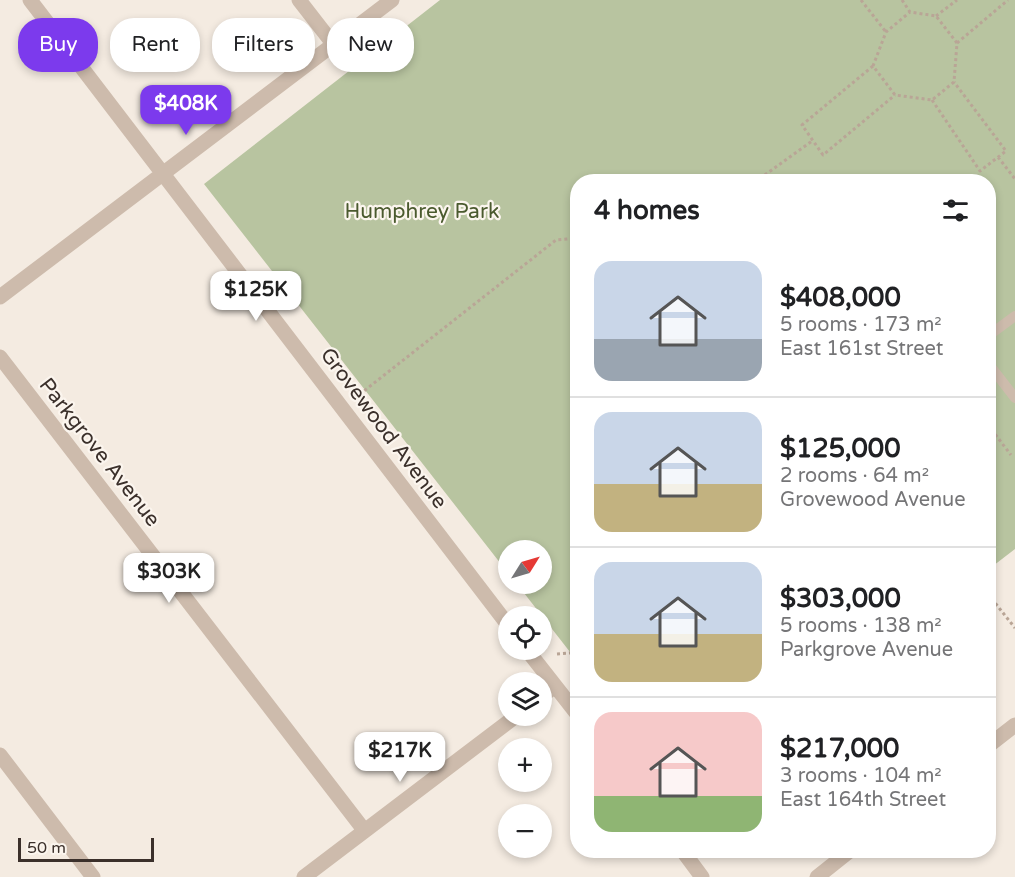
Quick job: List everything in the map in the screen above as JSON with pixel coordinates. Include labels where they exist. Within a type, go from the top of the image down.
[{"type":"street","name":"Grovewood Avenue","points":[[30,0],[498,612]]},
{"type":"street","points":[[299,0],[327,36]]},
{"type":"street","points":[[369,18],[392,0]]},
{"type":"street","points":[[0,297],[327,50]]},
{"type":"street","name":"Parkgrove Avenue","points":[[0,357],[364,830]]},
{"type":"street","points":[[535,660],[570,705]]},
{"type":"street","points":[[996,740],[1015,725]]},
{"type":"street","points":[[304,877],[503,726]]},
{"type":"street","points":[[0,755],[93,877]]},
{"type":"street","points":[[688,858],[702,877]]},
{"type":"street","points":[[817,877],[841,858]]},
{"type":"lane","points":[[996,330],[1015,316]]},
{"type":"lane","points":[[996,373],[1015,398]]},
{"type":"path","points":[[861,0],[886,32]]},
{"type":"path","points":[[902,0],[910,12],[936,16],[957,43],[954,82],[1006,151],[980,171],[932,100]]},
{"type":"path","points":[[936,16],[957,0]]},
{"type":"path","points":[[957,43],[1008,0]]},
{"type":"path","points":[[895,95],[823,155],[802,125],[873,66],[886,32],[910,12]]},
{"type":"path","points":[[873,66],[895,95],[932,100],[954,82]]},
{"type":"path","points":[[766,174],[812,141]]},
{"type":"path","points":[[998,158],[1015,179]]},
{"type":"path","points":[[342,408],[556,240],[570,239]]},
{"type":"path","points":[[996,435],[1011,455]]},
{"type":"path","points":[[996,604],[1015,628]]},
{"type":"path","points":[[557,654],[570,653]]},
{"type":"green space","name":"Humphrey Park","points":[[440,0],[1015,0],[1015,549],[996,564],[996,174],[570,174],[570,652],[552,629],[552,606],[534,606],[525,594],[552,594],[552,540],[498,540],[498,560],[204,184],[348,72],[414,72],[414,20]]}]
